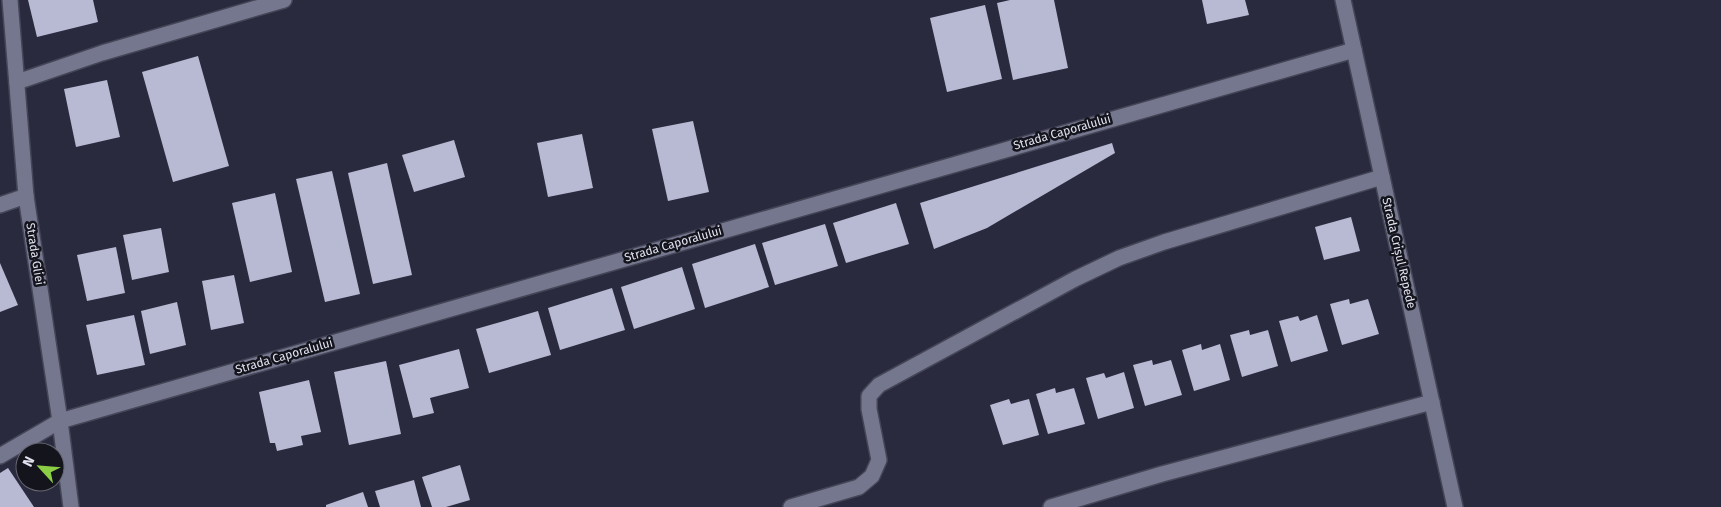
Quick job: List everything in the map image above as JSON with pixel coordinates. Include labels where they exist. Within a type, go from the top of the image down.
[{"type":"street","name":"Strada Gliei","points":[[10,0],[26,196],[60,420],[71,507]]},
{"type":"street","points":[[16,82],[102,53],[284,0]]},
{"type":"street","name":"Strada Crișul Repede","points":[[1342,0],[1455,507]]},
{"type":"street","name":"Strada Caporalului","points":[[0,456],[60,420],[1354,50]]},
{"type":"street","points":[[791,507],[859,487],[872,476],[879,460],[869,409],[870,396],[879,385],[1075,279],[1119,258],[1164,242],[1382,178]]},
{"type":"street","points":[[0,205],[26,196]]},
{"type":"street","points":[[1051,507],[1171,472],[1432,402]]},
{"type":"building","points":[[28,0],[93,0],[98,22],[37,37]]},
{"type":"building","points":[[1010,0],[1054,0],[1068,68],[1013,80],[997,3]]},
{"type":"building","points":[[1202,0],[1245,0],[1249,15],[1207,24]]},
{"type":"building","points":[[985,5],[1002,79],[947,92],[930,18]]},
{"type":"building","points":[[198,56],[229,166],[173,182],[142,72]]},
{"type":"building","points":[[107,80],[120,137],[76,147],[64,89]]},
{"type":"building","points":[[693,121],[709,192],[668,201],[652,129]]},
{"type":"building","points":[[582,134],[593,188],[548,197],[537,143]]},
{"type":"building","points":[[454,140],[465,177],[414,192],[402,155]]},
{"type":"building","points":[[1112,143],[1115,153],[987,228],[934,249],[920,203]]},
{"type":"building","points":[[387,163],[412,275],[373,284],[348,173]]},
{"type":"building","points":[[332,171],[360,294],[325,302],[296,179]]},
{"type":"building","points":[[275,193],[292,272],[250,282],[232,203]]},
{"type":"building","points":[[896,203],[909,244],[846,263],[833,223]]},
{"type":"building","points":[[1351,217],[1360,251],[1324,260],[1315,227]]},
{"type":"building","points":[[825,224],[838,266],[775,285],[762,243]]},
{"type":"building","points":[[161,228],[169,272],[132,280],[123,235]]},
{"type":"building","points":[[755,244],[769,287],[705,308],[692,264]]},
{"type":"building","points":[[116,247],[125,293],[87,301],[77,255]]},
{"type":"building","points":[[0,263],[18,305],[0,312]]},
{"type":"building","points":[[682,267],[695,309],[634,329],[621,287]]},
{"type":"building","points":[[234,275],[244,323],[211,330],[202,281]]},
{"type":"building","points":[[612,288],[625,330],[560,350],[548,308]]},
{"type":"building","points":[[1349,299],[1350,304],[1368,299],[1379,334],[1342,345],[1330,304]]},
{"type":"building","points":[[177,302],[186,345],[150,354],[141,311]]},
{"type":"building","points":[[538,311],[551,355],[489,373],[476,329]]},
{"type":"building","points":[[134,315],[145,365],[97,375],[86,325]]},
{"type":"building","points":[[1317,315],[1328,351],[1291,362],[1279,321],[1298,316],[1300,321]]},
{"type":"building","points":[[1249,330],[1250,335],[1268,330],[1278,366],[1242,377],[1230,335]]},
{"type":"building","points":[[1201,344],[1202,350],[1220,344],[1230,380],[1194,391],[1182,350]]},
{"type":"building","points":[[459,349],[469,388],[430,398],[434,413],[413,418],[399,365]]},
{"type":"building","points":[[1152,360],[1153,365],[1171,360],[1182,395],[1145,406],[1133,365]]},
{"type":"building","points":[[386,361],[401,434],[349,445],[334,372]]},
{"type":"building","points":[[1124,372],[1134,408],[1098,419],[1086,378],[1104,373],[1106,378]]},
{"type":"building","points":[[309,380],[321,432],[301,436],[303,445],[277,451],[275,443],[270,443],[259,392]]},
{"type":"building","points":[[1055,388],[1056,393],[1074,388],[1085,424],[1048,434],[1036,394]]},
{"type":"building","points":[[1009,399],[1011,404],[1029,399],[1039,435],[1003,445],[990,405]]},
{"type":"building","points":[[460,465],[470,500],[446,507],[432,507],[422,477]]},
{"type":"building","points":[[8,468],[15,478],[15,492],[24,492],[34,507],[0,507],[0,473]]},
{"type":"building","points":[[414,480],[421,507],[380,507],[375,491]]},
{"type":"building","points":[[363,492],[368,507],[326,507],[326,505]]}]
